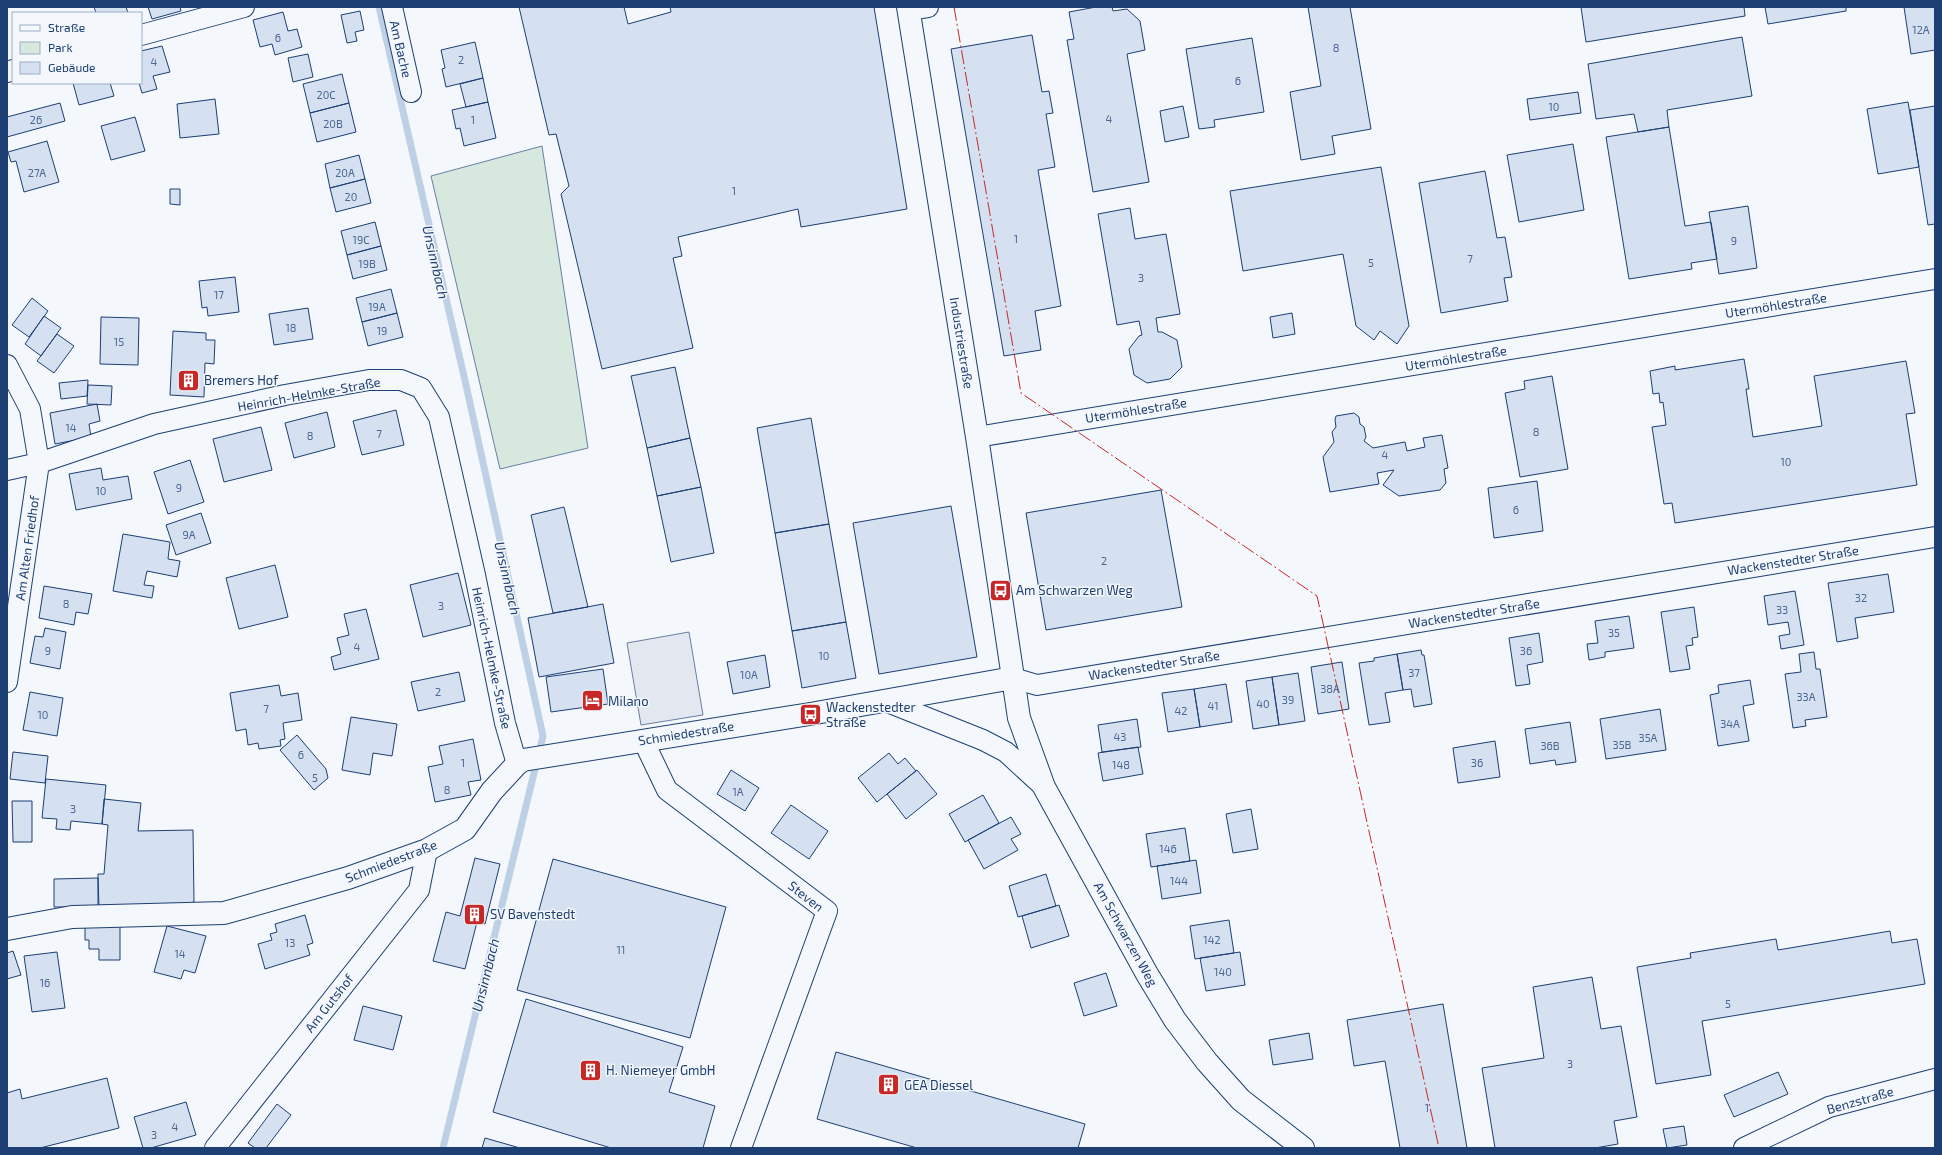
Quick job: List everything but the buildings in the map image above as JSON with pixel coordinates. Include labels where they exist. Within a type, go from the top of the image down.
[{"type":"street","points":[[142,35],[244,7]]},
{"type":"street","name":"Am Bache","points":[[392,7],[411,92]]},
{"type":"street","name":"Industriestraße","points":[[915,8],[1013,678]]},
{"type":"street","name":"Utermöhlestraße","points":[[977,437],[1935,278]]},
{"type":"street","name":"Am Alten Friedhof","points":[[7,365],[30,409],[39,462],[7,682]]},
{"type":"street","name":"Heinrich-Helmke-Straße","points":[[7,470],[39,462],[154,424],[285,395],[369,380],[401,380],[421,388],[439,417],[475,575],[505,723],[520,762]]},
{"type":"street","name":"Wackenstedter Straße","points":[[1013,678],[1037,685],[1935,537]]},
{"type":"street","name":"Schmiedestraße","points":[[7,929],[72,917],[224,913],[348,878],[426,850],[465,829],[492,791],[520,762],[547,756],[885,701],[1013,678]]},
{"type":"street","name":"Am Schwarzen Weg","points":[[1013,678],[1019,718],[1044,787],[1147,974],[1175,1020],[1207,1062],[1241,1100],[1303,1148]]},
{"type":"street","points":[[885,701],[983,740],[1006,752],[1044,787]]},
{"type":"street","name":"Steven","points":[[643,740],[666,790],[827,911],[741,1148]]},
{"type":"street","name":"Am Gutshof","points":[[215,1148],[419,890],[426,850]]},
{"type":"street","name":"Benzstraße","points":[[1744,1148],[1829,1107],[1935,1079]]},
{"type":"green space","points":[[542,146],[588,448],[500,469],[431,176]]},
{"type":"shaded area","points":[[689,632],[703,715],[641,725],[627,643]]},
{"type":"waterway","name":"Unsinnbach","points":[[379,7],[466,385],[543,736],[443,1148]]},
{"type":"power","points":[[954,7],[1021,393],[1317,596],[1439,1148]]},
{"type":"place","name":"Bremers Hof","points":[[188,380]]},
{"type":"place","name":"Am Schwarzen Weg","points":[[1000,590]]},
{"type":"place","name":"Milano","points":[[592,701]]},
{"type":"place","name":"Wackenstedter Straße","points":[[810,714]]},
{"type":"place","name":"SV Bavenstedt","points":[[474,914]]},
{"type":"place","name":"H. Niemeyer GmbH","points":[[591,1070]]},
{"type":"place","name":"GEA Diessel","points":[[889,1085]]}]
